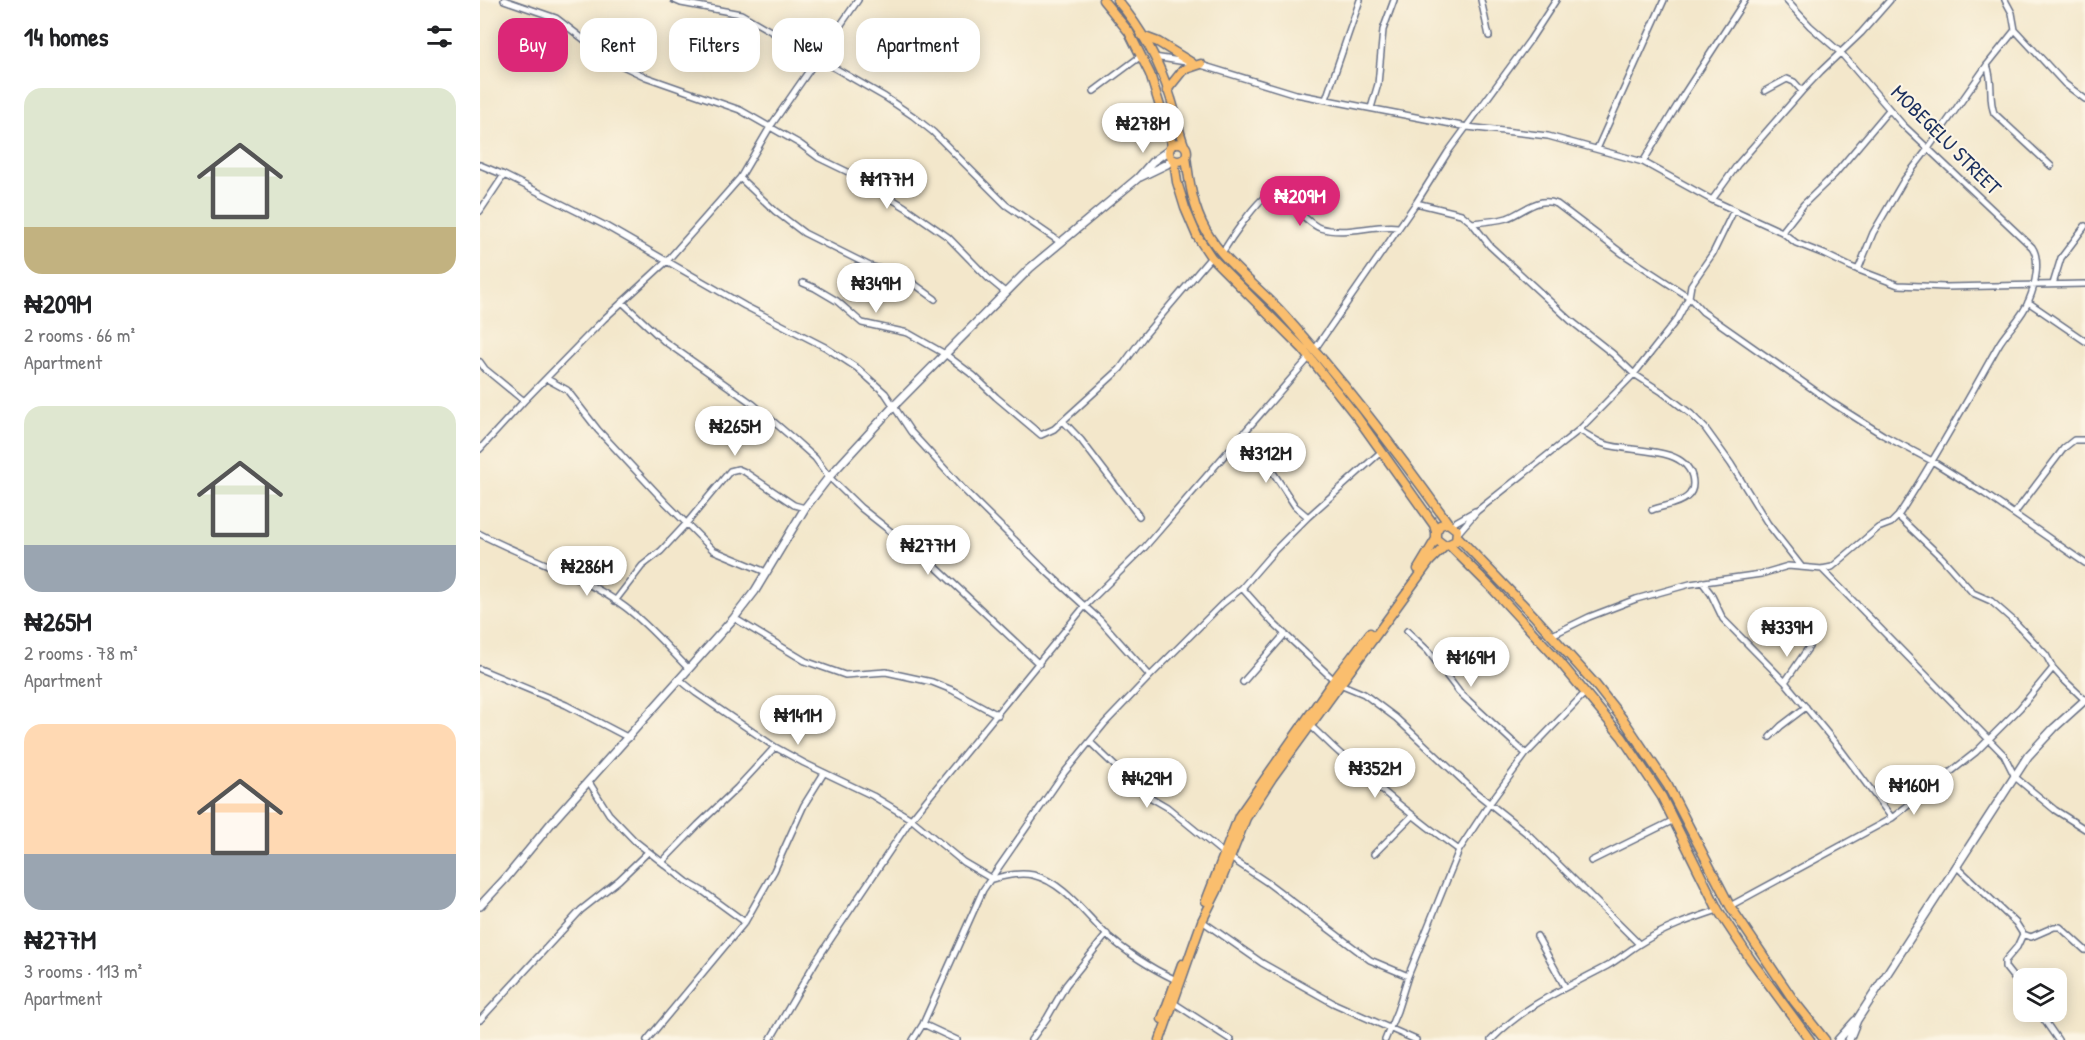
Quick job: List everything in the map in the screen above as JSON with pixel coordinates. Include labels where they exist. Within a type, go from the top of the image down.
[{"type":"main road","points":[[1103,0],[1129,32],[1154,84],[1185,208],[1197,236],[1211,257],[1273,317],[1309,358],[1382,451],[1434,525],[1436,535],[1491,586],[1586,692],[1639,760],[1662,797],[1718,910],[1751,960],[1810,1040]]},
{"type":"main road","points":[[1117,0],[1136,24],[1154,57],[1167,90],[1187,150],[1189,178],[1196,208],[1207,233],[1222,253],[1281,312],[1357,400],[1458,536],[1535,617],[1595,684],[1625,722],[1655,765],[1730,906],[1794,1001],[1825,1040]]},
{"type":"main road","points":[[1142,36],[1158,42],[1196,64]]},
{"type":"main road","points":[[1167,90],[1183,70],[1196,64]]},
{"type":"main road","points":[[1171,154],[1178,143],[1184,145]]},
{"type":"main road","points":[[1171,154],[1182,161],[1186,156]]},
{"type":"main road","points":[[1155,1040],[1176,980],[1226,855],[1239,831],[1253,807],[1311,726],[1337,682],[1407,584],[1440,525],[1450,524]]},
{"type":"main road","points":[[1160,1040],[1202,921],[1217,891],[1236,821],[1246,804],[1424,570],[1458,536]]},
{"type":"street","points":[[504,0],[556,18],[612,61],[646,77],[740,110],[800,144],[819,158],[850,173],[948,237],[1005,292]]},
{"type":"street","points":[[528,7],[531,0]]},
{"type":"street","points":[[674,0],[741,14],[772,31]]},
{"type":"street","points":[[844,21],[858,0]]},
{"type":"street","points":[[1326,99],[1360,0]]},
{"type":"street","points":[[1371,108],[1378,84],[1383,30],[1394,0]]},
{"type":"street","points":[[1481,0],[1489,36]]},
{"type":"street","points":[[1315,350],[1416,203],[1448,152],[1530,40],[1556,0]]},
{"type":"street","points":[[1597,149],[1664,0]]},
{"type":"street","points":[[1643,162],[1745,0]]},
{"type":"street","name":"MOBEGELU STREET","points":[[1786,0],[1810,26],[1841,53],[1872,88],[1888,111],[2035,252],[2034,285],[2028,302],[2000,342],[1898,516]]},
{"type":"street","points":[[1712,200],[1737,164],[1802,91],[1861,33],[1890,0]]},
{"type":"street","points":[[2005,0],[2012,13],[2015,30],[2065,84],[2085,99]]},
{"type":"street","points":[[1858,270],[1888,204],[1987,65],[2015,30]]},
{"type":"street","points":[[1094,92],[1141,56]]},
{"type":"street","points":[[1154,57],[1196,64],[1270,87],[1326,99],[1467,127],[1548,136],[1643,162],[1712,200],[1782,232],[1796,243],[1898,285],[1915,287],[2085,284]]},
{"type":"street","points":[[1987,65],[1992,78],[1991,105],[1994,113],[2051,166]]},
{"type":"street","points":[[480,449],[524,400],[622,302],[667,261],[740,178],[770,127],[810,72]]},
{"type":"street","points":[[840,72],[913,116],[933,132],[1006,205],[1060,242]]},
{"type":"street","points":[[1765,91],[1787,78],[1802,91]]},
{"type":"street","points":[[1782,232],[1804,204],[1835,174],[1888,111]]},
{"type":"street","points":[[480,906],[734,618],[766,572],[805,508],[829,477],[893,407],[1029,268],[1138,178],[1152,162],[1171,154]]},
{"type":"street","points":[[480,165],[504,174],[604,225],[745,306],[825,347],[857,368],[885,393],[911,432],[964,490],[1004,531],[1099,619],[1150,676]]},
{"type":"street","points":[[480,211],[504,174]]},
{"type":"street","points":[[740,178],[804,234],[870,267],[892,272],[913,283],[935,299]]},
{"type":"street","points":[[1222,253],[1252,212],[1267,196],[1274,194],[1284,198],[1315,226],[1322,229],[1360,230],[1385,225],[1398,227]]},
{"type":"street","points":[[1473,223],[1507,218],[1534,204],[1549,201],[1564,208],[1623,254],[1689,297],[1703,312],[1834,404],[1883,435],[1932,461],[2085,563]]},
{"type":"street","points":[[1416,203],[1461,214],[1473,223],[1490,246],[1570,320],[1634,374],[1691,414],[1705,428],[1731,464],[1768,524],[1801,566]]},
{"type":"street","points":[[1450,524],[1477,511],[1579,430],[1634,374],[1678,318],[1689,297],[1691,285],[1713,253],[1734,210]]},
{"type":"street","points":[[2053,284],[2061,258],[2085,226]]},
{"type":"street","points":[[802,283],[837,301],[862,323],[908,333],[945,354],[974,376],[1041,435],[1054,429],[1120,369],[1144,336],[1211,257]]},
{"type":"street","points":[[622,302],[664,341],[753,404],[815,458],[829,477],[861,508],[938,570],[1039,664]]},
{"type":"street","points":[[2028,302],[2085,341]]},
{"type":"street","points":[[770,1040],[816,961],[911,819],[1084,607],[1144,548],[1309,358]]},
{"type":"street","points":[[480,362],[485,369],[524,400]]},
{"type":"street","points":[[547,379],[567,390],[598,430],[713,550],[766,572]]},
{"type":"street","points":[[1063,420],[1139,516]]},
{"type":"street","points":[[1579,430],[1604,444],[1674,456],[1685,464],[1691,472],[1694,484],[1688,496],[1673,505],[1663,505],[1652,510]]},
{"type":"street","points":[[1246,431],[1295,506],[1308,517]]},
{"type":"street","points":[[2014,514],[2064,448],[2074,440],[2085,440]]},
{"type":"street","points":[[913,1040],[983,890],[1064,773],[1091,743],[1105,723],[1150,676],[1222,604],[1242,588],[1308,517],[1382,451]]},
{"type":"street","points":[[615,601],[642,566],[661,551],[730,471],[738,469],[794,505],[805,508]]},
{"type":"street","points":[[1458,536],[1477,511]]},
{"type":"street","points":[[1550,636],[1589,617],[1636,599],[1702,582],[1761,574],[1788,566],[1822,569],[1832,567],[1878,528],[1891,523],[1898,516],[1936,552],[1973,593],[1991,601],[2015,622],[2046,655],[2053,668],[2085,700],[2028,756],[1857,1020],[1838,1040]]},
{"type":"street","points":[[480,534],[590,585],[615,601],[640,619],[689,669]]},
{"type":"street","points":[[1822,569],[2004,755],[2015,777],[2055,810],[2085,829]]},
{"type":"street","points":[[1702,582],[1712,594],[1723,619],[1785,682],[1892,818]]},
{"type":"street","points":[[1242,588],[1285,634],[1337,682],[1364,694],[1377,703],[1490,803],[1530,835],[1639,944]]},
{"type":"street","points":[[734,618],[805,661],[845,675],[886,672],[932,682],[998,715]]},
{"type":"street","points":[[1407,631],[1428,651],[1459,692],[1526,754]]},
{"type":"street","points":[[1243,682],[1285,634]]},
{"type":"street","points":[[1785,682],[1809,647]]},
{"type":"street","points":[[1730,906],[1892,818],[1976,752],[2020,708],[2053,668]]},
{"type":"street","points":[[480,669],[566,705],[629,738]]},
{"type":"street","points":[[679,679],[775,747],[873,796],[911,819],[963,862],[992,879],[1022,873],[1047,880],[1073,900],[1107,934],[1149,967],[1176,980]]},
{"type":"street","points":[[1385,1040],[1459,850],[1526,754],[1586,692]]},
{"type":"street","points":[[1770,737],[1806,707]]},
{"type":"street","points":[[1311,726],[1341,756],[1412,816],[1459,850]]},
{"type":"street","points":[[1091,743],[1143,793],[1167,807],[1226,855],[1268,883],[1370,960],[1408,976]]},
{"type":"street","points":[[663,861],[775,747]]},
{"type":"street","points":[[647,1040],[745,922],[774,871],[804,805],[824,773]]},
{"type":"street","points":[[589,782],[609,814],[648,852],[745,922]]},
{"type":"street","points":[[1374,854],[1412,816]]},
{"type":"street","points":[[1591,861],[1674,820]]},
{"type":"street","points":[[480,1020],[581,910],[619,880],[648,852]]},
{"type":"street","points":[[1956,866],[2016,923],[2023,934],[2031,937],[2054,927],[2060,927],[2085,950]]},
{"type":"street","points":[[1491,1040],[1526,1010],[1617,960],[1639,944],[1718,910]]},
{"type":"street","points":[[1202,921],[1263,963],[1333,1004],[1416,1040]]},
{"type":"street","points":[[1031,1040],[1066,985],[1107,934]]},
{"type":"street","points":[[2013,978],[2005,968],[2005,962],[2017,947],[2023,934]]},
{"type":"street","points":[[1537,936],[1565,987]]},
{"type":"street","points":[[1174,1004],[1231,1040]]},
{"type":"street","points":[[1849,1040],[1857,1020]]},
{"type":"street","points":[[2046,1022],[2058,1040]]},
{"type":"street","points":[[922,1024],[957,1040]]}]
